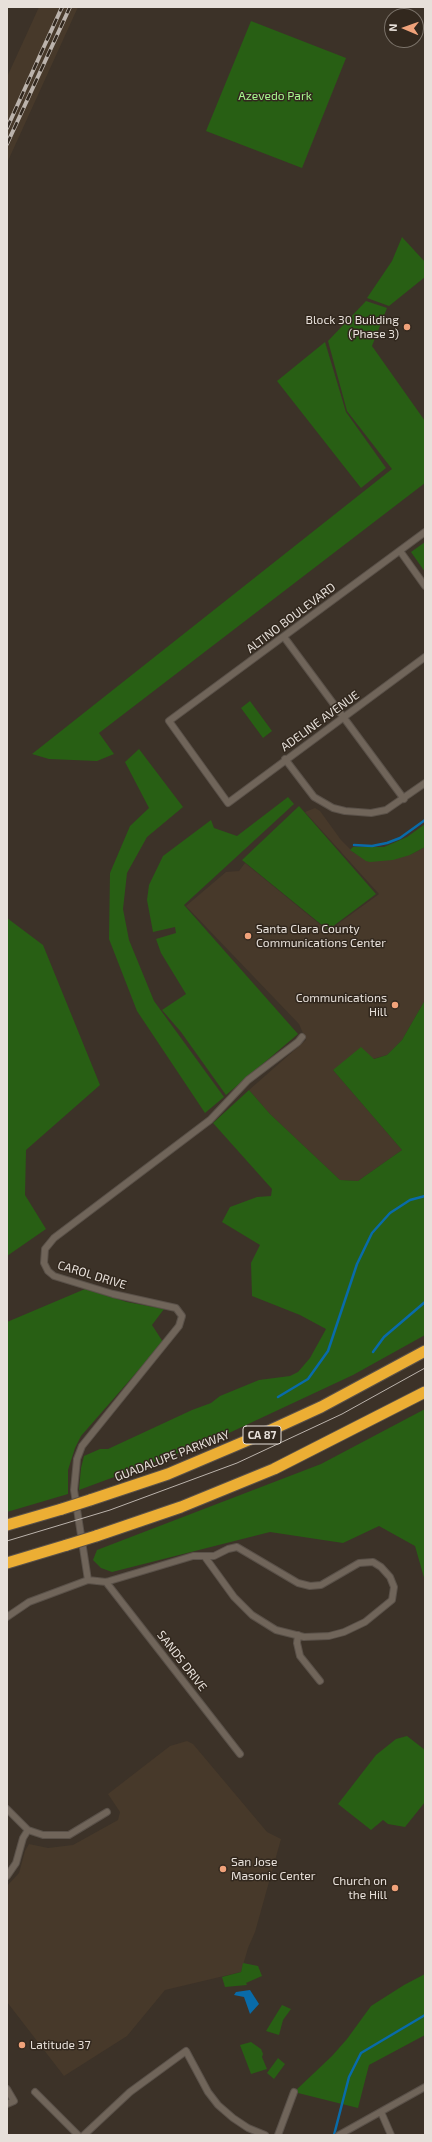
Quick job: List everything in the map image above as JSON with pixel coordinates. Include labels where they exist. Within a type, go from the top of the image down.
[{"type":"highway","name":"GUADALUPE PARKWAY","points":[[7,1525],[62,1509],[168,1474],[260,1435],[332,1401],[425,1351]]},
{"type":"highway","points":[[7,1563],[96,1536],[181,1507],[274,1469],[425,1392]]},
{"type":"street","name":"ALTINO BOULEVARD","points":[[228,803],[170,721],[425,532]]},
{"type":"street","points":[[400,551],[425,586]]},
{"type":"street","points":[[284,637],[404,799]]},
{"type":"street","name":"ADELINE AVENUE","points":[[228,803],[285,759],[425,657]]},
{"type":"street","points":[[285,759],[314,797],[333,808],[356,813],[371,813],[386,810],[404,799],[425,783]]},
{"type":"street","name":"CAROL DRIVE","points":[[88,1580],[74,1490],[77,1459],[82,1446],[179,1326],[182,1316],[176,1308],[114,1294],[54,1276],[48,1271],[44,1263],[45,1249],[54,1238],[210,1120],[248,1080],[298,1042],[302,1037]]},
{"type":"street","points":[[7,1617],[29,1602],[88,1580],[106,1582],[193,1556],[205,1557],[237,1547],[298,1584],[310,1586],[322,1585],[359,1562],[366,1561],[381,1567],[390,1577],[394,1587],[392,1600],[365,1622],[344,1632],[329,1636],[298,1635],[276,1630],[252,1615],[234,1597],[205,1557]]},
{"type":"street","name":"SANDS DRIVE","points":[[106,1582],[240,1754]]},
{"type":"street","points":[[298,1635],[297,1643],[300,1656],[320,1681]]},
{"type":"street","points":[[7,1809],[28,1830],[44,1835],[69,1835],[107,1812]]},
{"type":"street","points":[[7,1876],[16,1863],[23,1838],[28,1830]]},
{"type":"street","points":[[84,2135],[130,2092],[186,2051],[208,2092],[218,2105],[232,2118],[248,2128],[265,2135]]},
{"type":"street","points":[[339,2135],[425,2087]]},
{"type":"street","points":[[7,2089],[14,2101],[7,2104]]},
{"type":"street","points":[[34,2092],[78,2135]]},
{"type":"street","points":[[278,2135],[294,2092]]},
{"type":"street","points":[[381,2112],[391,2135]]},
{"type":"shaded area","points":[[39,7],[78,7],[7,163],[7,77]]},
{"type":"shaded area","points":[[315,808],[320,811],[341,840],[354,853],[410,855],[425,847],[425,1000],[402,1040],[387,1055],[333,1070],[402,1150],[358,1181],[340,1180],[270,1114],[249,1090],[306,1040],[299,1024],[186,906],[226,872],[239,871],[245,863],[328,931],[379,894],[305,812]]},
{"type":"shaded area","points":[[187,1741],[193,1744],[267,1832],[281,1839],[255,1932],[248,1948],[241,1972],[165,1990],[127,2036],[64,2076],[7,2002],[7,1886],[19,1873],[25,1851],[29,1844],[48,1848],[73,1845],[118,1820],[120,1812],[108,1794],[170,1746]]},
{"type":"green space","name":"Azevedo Park","points":[[251,21],[346,58],[302,168],[206,131]]},
{"type":"green space","points":[[402,237],[425,262],[425,277],[389,306],[367,298],[392,261]]},
{"type":"green space","points":[[366,301],[387,308],[372,346],[425,421],[425,483],[99,733],[114,754],[97,761],[49,759],[32,754],[392,469],[347,411],[328,341]]},
{"type":"green space","points":[[325,342],[346,412],[386,468],[361,488],[277,381]]},
{"type":"green space","points":[[425,542],[425,572],[411,552]]},
{"type":"green space","points":[[250,701],[272,731],[263,738],[241,708]]},
{"type":"green space","points":[[139,749],[183,807],[147,837],[127,873],[123,909],[129,940],[154,1001],[224,1097],[205,1113],[137,1011],[109,939],[110,873],[130,826],[149,808],[125,762]]},
{"type":"green space","points":[[288,797],[294,804],[184,905],[298,1034],[226,1095],[181,1032],[162,1010],[186,994],[161,953],[156,939],[176,933],[175,927],[153,932],[147,900],[149,885],[163,856],[211,820],[214,828],[237,836]]},
{"type":"green space","points":[[299,806],[376,894],[328,930],[242,860]]},
{"type":"green space","points":[[425,824],[425,847],[410,855],[393,860],[370,862],[366,861],[350,850],[353,847],[384,847],[407,837]]},
{"type":"green space","points":[[7,918],[43,945],[100,1085],[26,1150],[25,1195],[46,1229],[7,1256]]},
{"type":"green space","points":[[425,1000],[425,1335],[353,1375],[214,1440],[79,1490],[81,1468],[84,1456],[100,1449],[108,1449],[192,1410],[211,1403],[220,1396],[259,1380],[290,1376],[298,1372],[310,1358],[326,1329],[300,1315],[252,1296],[251,1263],[260,1245],[222,1222],[230,1207],[257,1197],[271,1196],[272,1189],[213,1123],[249,1090],[270,1114],[340,1180],[358,1181],[402,1150],[333,1070],[361,1047],[374,1059],[387,1055],[402,1040]]},
{"type":"green space","points":[[85,1289],[127,1302],[164,1309],[152,1325],[163,1342],[81,1436],[75,1448],[68,1470],[68,1494],[7,1512],[7,1322]]},
{"type":"green space","points":[[425,1409],[425,1581],[415,1546],[379,1526],[343,1543],[270,1532],[112,1572],[101,1568],[93,1560],[97,1550],[321,1464]]},
{"type":"green space","points":[[407,1736],[425,1750],[425,1802],[405,1827],[388,1824],[383,1820],[371,1830],[338,1804],[376,1755],[396,1739]]},
{"type":"green space","points":[[243,1963],[258,1966],[262,1976],[246,1983],[247,1985],[225,1987],[222,1977],[241,1972]]},
{"type":"green space","points":[[425,1974],[425,2035],[369,2065],[358,2108],[294,2092],[332,2056],[347,2039],[371,2006],[404,1985]]},
{"type":"green space","points":[[282,2005],[291,2009],[283,2020],[279,2035],[266,2031]]},
{"type":"green space","points":[[251,2042],[261,2049],[263,2054],[262,2057],[267,2069],[251,2074],[240,2045]]},
{"type":"green space","points":[[278,2058],[285,2064],[274,2079],[267,2073]]},
{"type":"water","points":[[250,1990],[259,2004],[250,2014],[244,1997],[234,1995],[236,1992]]},
{"type":"waterway","points":[[354,845],[372,846],[387,843],[400,838],[425,820]]},
{"type":"waterway","points":[[278,1397],[308,1379],[328,1351],[357,1264],[372,1233],[390,1213],[410,1200],[425,1196]]},
{"type":"waterway","points":[[373,1352],[384,1337],[425,1302]]},
{"type":"waterway","points":[[334,2135],[349,2077],[361,2053],[425,2015]]},
{"type":"tram line","points":[[7,1541],[110,1510],[237,1463],[342,1414],[425,1368]]},
{"type":"railway","points":[[7,128],[62,7]]},
{"type":"railway","points":[[7,144],[70,7]]},
{"type":"place","name":"Block 30 Building (Phase 3)","points":[[407,327]]},
{"type":"place","name":"Santa Clara County Communications Center","points":[[248,936]]},
{"type":"place","name":"Communications Hill","points":[[395,1005]]},
{"type":"place","name":"San Jose Masonic Center","points":[[223,1869]]},
{"type":"place","name":"Church on the Hill","points":[[395,1888]]},
{"type":"place","name":"Latitude 37","points":[[22,2045]]}]
